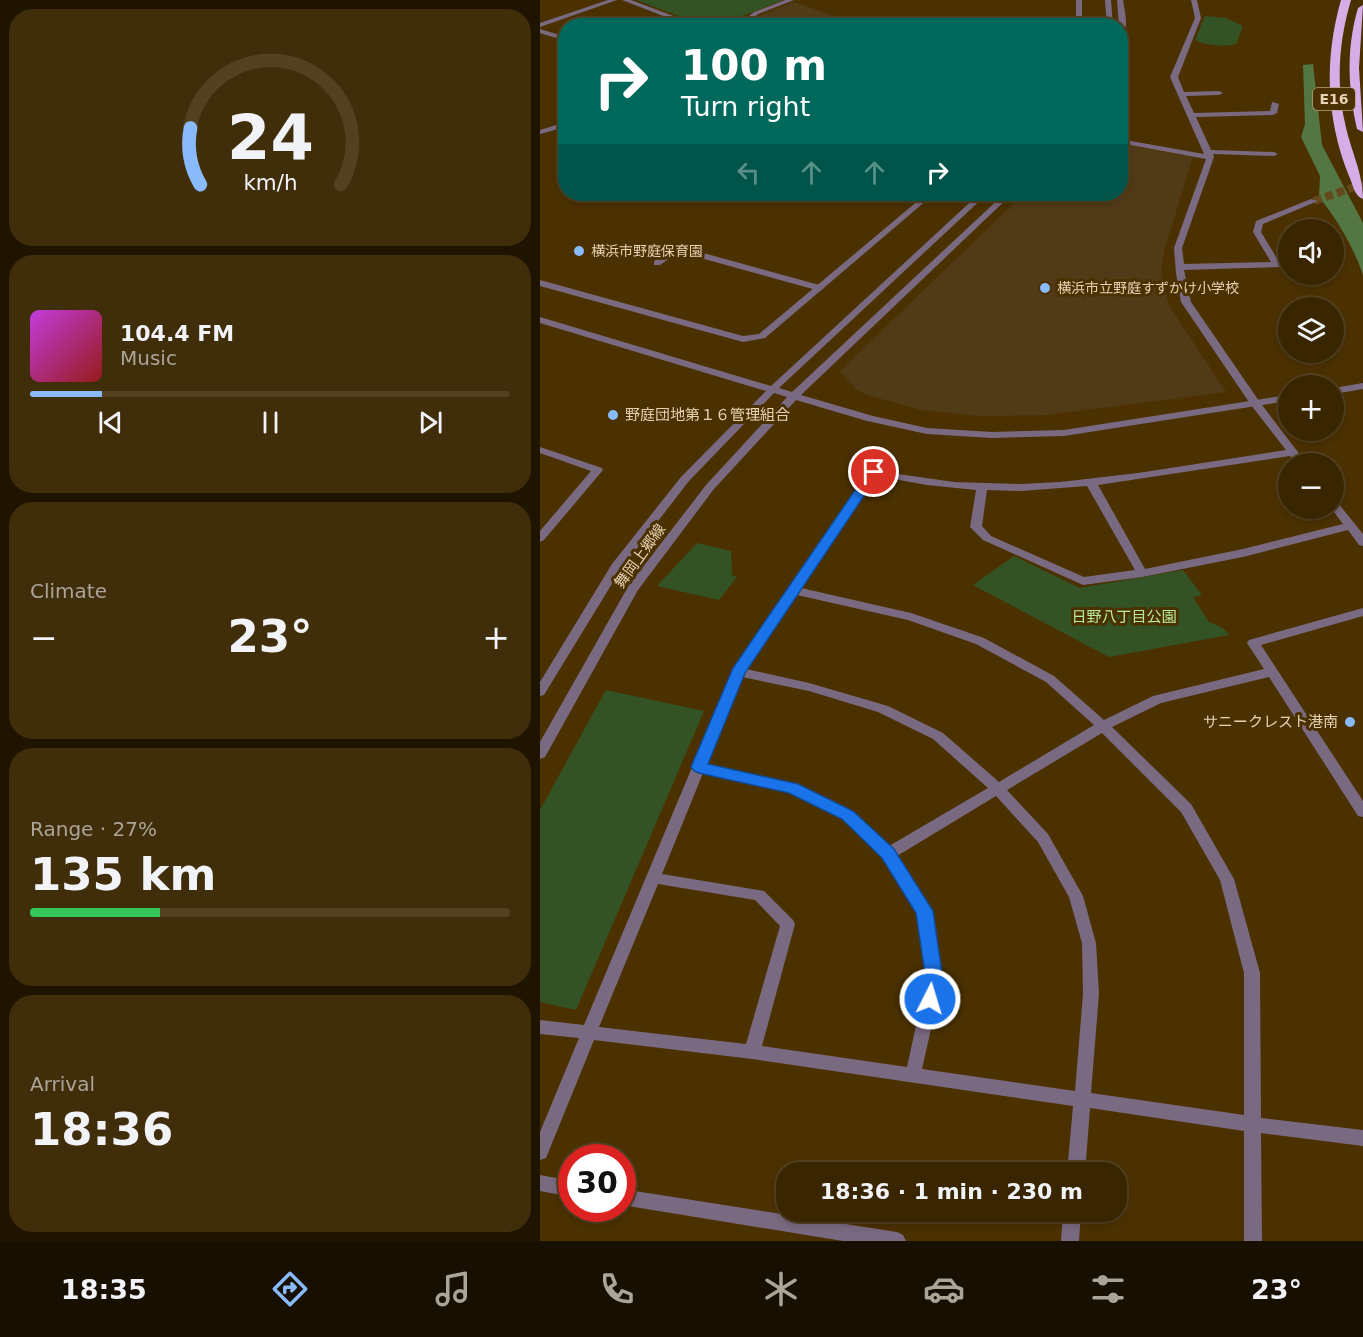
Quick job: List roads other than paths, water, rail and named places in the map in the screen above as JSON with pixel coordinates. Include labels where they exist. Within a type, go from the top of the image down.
[{"type":"highway","name":"E16","points":[[1346,0],[1339,21],[1332,75],[1336,111],[1345,146],[1363,195]]},
{"type":"highway","name":"E16","points":[[1363,8],[1354,46],[1353,74],[1363,129]]},
{"type":"street","points":[[561,18],[614,0]]},
{"type":"street","points":[[625,0],[674,18]]},
{"type":"street","points":[[749,18],[756,13],[791,0]]},
{"type":"street","points":[[1079,0],[1079,18]]},
{"type":"street","points":[[1108,0],[1109,18]]},
{"type":"street","points":[[1120,0],[1122,18]]},
{"type":"street","points":[[540,1152],[738,672],[874,472],[921,481],[982,487],[1091,483],[1293,452],[1255,403],[1186,302],[1179,248],[1208,154],[1174,77],[1198,18],[1194,0]]},
{"type":"street","points":[[540,25],[558,19]]},
{"type":"street","points":[[540,31],[558,37]]},
{"type":"street","points":[[1181,94],[1219,93]]},
{"type":"street","points":[[1191,115],[1272,117],[1275,104]]},
{"type":"street","points":[[540,132],[558,126]]},
{"type":"street","points":[[1128,143],[1208,154],[1274,154]]},
{"type":"street","points":[[540,283],[743,339],[762,336],[922,201]]},
{"type":"street","name":"舞岡上郷線","points":[[540,692],[616,567],[685,479],[773,389],[975,201]]},
{"type":"street","name":"舞岡上郷線","points":[[540,754],[633,588],[710,487],[794,396],[1001,201]]},
{"type":"street","points":[[1277,265],[1257,232],[1259,223],[1314,201]]},
{"type":"street","points":[[657,262],[678,249],[820,288]]},
{"type":"street","points":[[1180,267],[1277,265]]},
{"type":"street","points":[[540,320],[871,419],[927,431],[992,435],[1064,433],[1278,400]]},
{"type":"street","points":[[1344,389],[1363,386]]},
{"type":"street","points":[[540,450],[598,470],[540,538]]},
{"type":"street","points":[[1091,483],[1142,573]]},
{"type":"street","points":[[982,487],[976,527],[987,538],[1083,581],[1142,573],[1243,554],[1350,526]]},
{"type":"street","points":[[1344,518],[1363,542]]},
{"type":"street","points":[[794,590],[911,617],[980,640],[1050,680],[1103,726],[1186,808],[1227,879],[1252,973],[1253,1241]]},
{"type":"street","points":[[1363,612],[1253,643],[1363,812]]},
{"type":"street","points":[[738,672],[810,687],[883,710],[938,736],[997,788],[1043,838],[1076,896],[1089,943],[1091,994],[1077,1162]]},
{"type":"street","points":[[888,854],[1103,726],[1157,699],[1271,672]]},
{"type":"street","points":[[699,767],[793,788],[847,815],[888,854],[925,911],[934,980],[913,1075]]},
{"type":"street","points":[[653,878],[759,895],[788,924],[752,1052]]},
{"type":"street","points":[[540,1027],[752,1052],[1363,1138]]},
{"type":"street","points":[[540,1184],[558,1187]]},
{"type":"street","points":[[636,1199],[897,1241]]},
{"type":"street","points":[[1070,1241],[1071,1222]]},
{"type":"tunnel","points":[[1314,201],[1363,184]]},
{"type":"place","name":"横浜市野庭保育園","points":[[579,251]]},
{"type":"place","name":"横浜市立野庭すずかけ小学校","points":[[1045,288]]},
{"type":"place","name":"野庭団地第１６管理組合","points":[[613,415]]},
{"type":"place","name":"サニークレスト港南","points":[[1350,722]]},
{"type":"park label","name":"日野八丁目公園","points":[[1124,617]]}]
